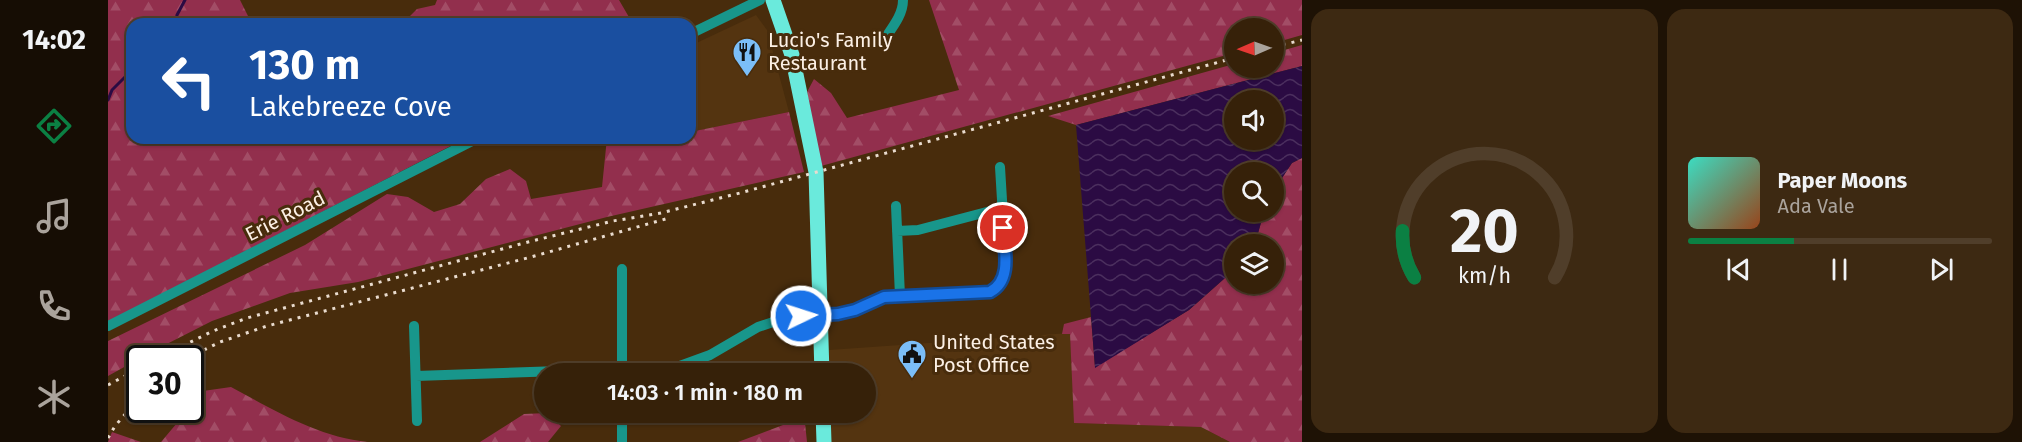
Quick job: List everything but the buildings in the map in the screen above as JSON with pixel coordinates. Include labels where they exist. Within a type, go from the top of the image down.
[{"type":"main road","points":[[773,0],[792,55],[816,172],[822,363]]},
{"type":"main road","points":[[823,423],[824,442]]},
{"type":"street","points":[[696,31],[760,0]]},
{"type":"street","points":[[888,34],[896,22],[903,0]]},
{"type":"street","name":"Erie Road","points":[[108,326],[465,144]]},
{"type":"street","points":[[689,363],[710,355],[758,327],[788,317],[821,316],[855,310],[884,297],[984,293],[996,288],[1004,276],[1006,266],[1000,167]]},
{"type":"street","points":[[896,206],[900,296]]},
{"type":"street","points":[[897,231],[918,230],[1002,208]]},
{"type":"street","points":[[622,269],[622,363]]},
{"type":"street","points":[[414,326],[417,421]]},
{"type":"street","points":[[416,376],[534,371]]},
{"type":"street","points":[[622,423],[622,442]]},
{"type":"shaded area","points":[[756,15],[767,30],[789,112],[696,131],[696,43]]},
{"type":"shaded area","points":[[1070,333],[1075,423],[1201,427],[1230,442],[831,442],[830,423],[876,423],[876,363],[829,363],[829,350]]},
{"type":"green space","points":[[108,0],[240,0],[249,18],[126,18],[126,144],[454,144],[108,322]]},
{"type":"green space","points":[[437,0],[619,0],[630,18],[408,18],[417,9],[435,5]]},
{"type":"green space","points":[[929,0],[1302,0],[1302,35],[1284,40],[1284,18],[1224,18],[1224,56],[821,166],[807,92],[814,79],[831,93],[847,118],[959,90]]},
{"type":"green space","points":[[1302,45],[1302,66],[1284,71],[1284,50]]},
{"type":"green space","points":[[1224,67],[1224,78],[1256,78],[1076,125],[1048,116]]},
{"type":"green space","points":[[789,112],[804,172],[607,217],[358,282],[290,293],[212,321],[165,345],[126,345],[126,366],[108,376],[108,341],[305,245],[387,194],[408,197],[434,212],[460,204],[486,179],[510,169],[526,181],[531,199],[602,187],[606,144],[696,144],[696,131]]},
{"type":"green space","points":[[1302,158],[1302,442],[1230,442],[1201,427],[1074,423],[1070,334],[1062,334],[1064,324],[1091,317],[1095,367],[1189,310],[1224,279],[1224,294],[1284,294],[1284,234],[1258,234],[1261,222],[1284,222],[1284,175],[1292,163]]},
{"type":"green space","points":[[231,387],[314,428],[332,435],[368,442],[161,442],[177,423],[204,423],[204,391]]},
{"type":"green space","points":[[524,414],[534,414],[534,423],[558,423],[561,426],[548,442],[480,442]]},
{"type":"green space","points":[[805,423],[807,442],[738,442],[783,425]]},
{"type":"green space","points":[[112,432],[141,442],[108,442]]},
{"type":"water","points":[[1302,66],[1302,158],[1292,163],[1284,175],[1284,162],[1224,162],[1224,222],[1261,222],[1258,234],[1224,234],[1224,279],[1189,310],[1095,368],[1076,125],[1256,78],[1284,78],[1284,71]]},
{"type":"waterway","points":[[177,18],[185,0]]},
{"type":"waterway","points":[[108,100],[112,90],[126,76]]},
{"type":"railway","points":[[1284,44],[1302,40]]},
{"type":"railway","points":[[184,345],[247,318],[528,242],[740,193],[1224,61]]},
{"type":"railway","points":[[204,350],[267,326],[531,257],[669,218]]},
{"type":"railway","points":[[108,385],[126,375]]},
{"type":"railway","points":[[108,438],[126,413]]},
{"type":"place","name":"Lucio's Family Restaurant","points":[[747,78]]},
{"type":"place","name":"United States Post Office","points":[[912,380]]},
{"type":"route","points":[[801,316],[838,314],[855,310],[884,297],[990,292],[996,288],[1004,276],[1006,266],[1003,228]]}]
